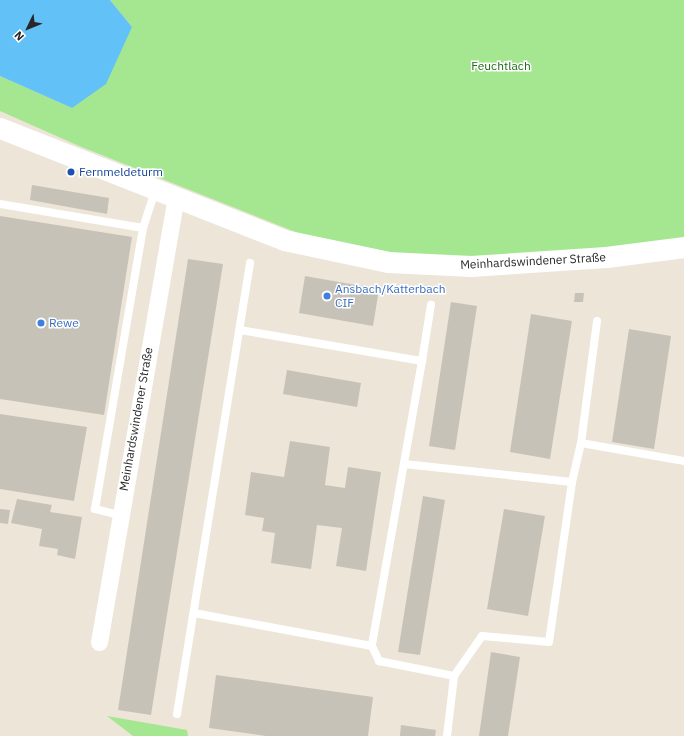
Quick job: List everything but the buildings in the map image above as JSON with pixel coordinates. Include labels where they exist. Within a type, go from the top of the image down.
[{"type":"street","name":"Meinhardswindener Straße","points":[[0,128],[176,196],[284,240],[388,262],[471,266],[606,257],[684,247]]},
{"type":"street","name":"Meinhardswindener Straße","points":[[99,642],[119,515],[176,196]]},
{"type":"lane","points":[[119,515],[95,509],[144,228],[156,189]]},
{"type":"lane","points":[[0,204],[144,228]]},
{"type":"lane","points":[[177,714],[250,263]]},
{"type":"lane","points":[[431,305],[372,646],[379,661],[454,676]]},
{"type":"lane","points":[[447,736],[454,676],[482,636],[549,642],[572,482],[581,443],[597,321]]},
{"type":"lane","points":[[240,330],[422,361]]},
{"type":"lane","points":[[581,443],[684,461]]},
{"type":"lane","points":[[404,464],[572,482]]},
{"type":"lane","points":[[194,613],[372,646]]},
{"type":"green space","name":"Feuchtlach","points":[[110,0],[684,0],[684,242],[473,262],[393,253],[298,233],[79,146],[0,111],[0,76],[72,108],[132,27]]},
{"type":"green space","points":[[107,716],[187,730],[188,736],[133,736]]},
{"type":"water","points":[[0,0],[110,0],[132,27],[106,84],[72,108],[0,76]]},
{"type":"place","name":"Fernmeldeturm","points":[[71,172]]},
{"type":"place","name":"Ansbach/Katterbach CIF","points":[[327,296]]},
{"type":"place","name":"Rewe","points":[[41,323]]}]
